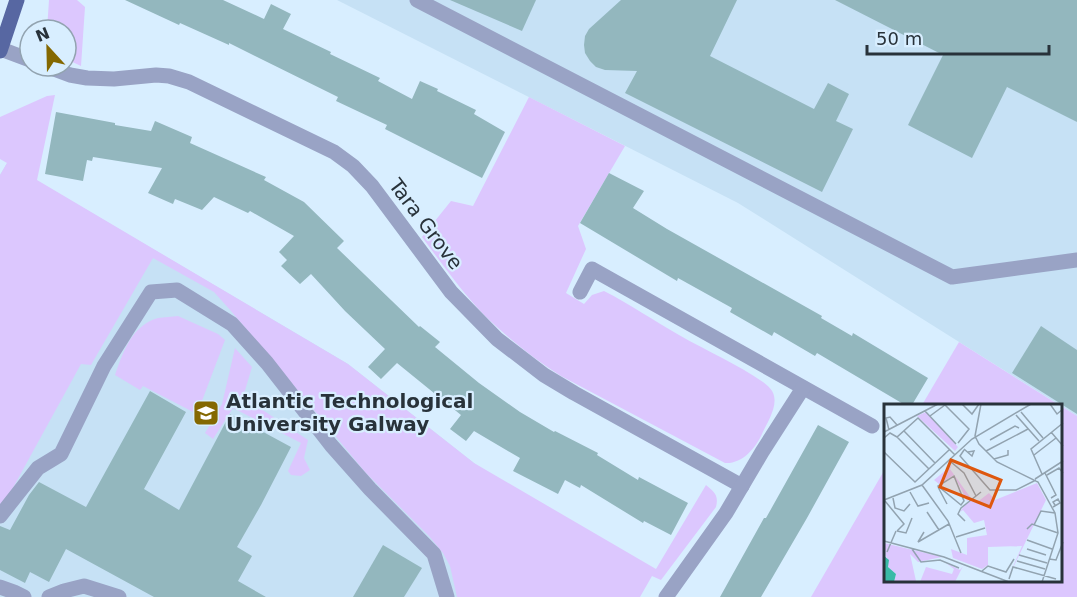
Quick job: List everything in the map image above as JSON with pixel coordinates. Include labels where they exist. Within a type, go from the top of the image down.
[{"type":"main road","points":[[0,50],[17,0]]},
{"type":"street","points":[[417,0],[952,277],[1077,260]]},
{"type":"street","points":[[0,50],[18,56]]},
{"type":"street","name":"Tara Grove","points":[[78,76],[114,79],[169,76],[189,82],[334,152],[353,166],[372,186],[451,292],[496,339],[544,375],[574,393],[742,486]]},
{"type":"street","points":[[580,292],[592,269],[872,426]]},
{"type":"street","points":[[0,516],[38,468],[62,454],[104,366],[151,292],[177,290],[232,324],[267,363],[331,445],[370,489],[434,554],[447,597]]},
{"type":"street","points":[[666,597],[712,535],[803,388]]},
{"type":"street","points":[[49,597],[84,586],[119,597]]},
{"type":"street","points":[[0,587],[24,597]]},
{"type":"shaded area","points":[[49,0],[77,0],[85,7],[81,66],[78,65],[78,18],[48,18]]},
{"type":"shaded area","points":[[337,0],[1077,0],[1077,416],[1062,407],[1062,404],[1058,404],[738,203]]},
{"type":"shaded area","points":[[55,95],[37,180],[348,364],[474,463],[656,569],[706,485],[716,497],[716,507],[661,580],[652,576],[640,597],[457,597],[450,566],[443,553],[365,472],[214,292],[153,258],[91,365],[81,364],[9,495],[0,506],[0,175],[7,163],[0,159],[0,117],[47,96]]},
{"type":"shaded area","points":[[529,97],[625,146],[578,226],[586,249],[566,293],[584,304],[592,295],[604,291],[743,369],[763,382],[773,392],[775,401],[773,410],[762,434],[756,445],[737,461],[725,463],[551,369],[485,316],[460,288],[422,237],[451,201],[473,206]]},
{"type":"shaded area","name":"Atlantic Technological University Galway","points":[[7,163],[348,364],[640,597],[0,597],[0,175]]},
{"type":"shaded area","points":[[178,316],[218,334],[225,340],[197,414],[143,386],[140,390],[115,375],[125,349],[141,327],[158,318]]},
{"type":"shaded area","points":[[959,342],[1057,404],[923,404]]},
{"type":"shaded area","points":[[235,348],[252,367],[243,397],[308,440],[304,458],[310,470],[301,476],[291,475],[288,471],[301,443],[233,408],[213,439],[205,433],[222,404]]},
{"type":"shaded area","points":[[1062,407],[1077,416],[1077,597],[811,597],[884,471],[884,582],[1062,582]]},
{"type":"building","points":[[125,0],[223,0],[264,19],[271,4],[291,14],[283,29],[380,78],[378,81],[412,99],[420,81],[476,110],[474,114],[505,132],[482,178],[385,129],[387,125],[336,101],[338,97],[229,43],[229,45],[180,23],[179,25]]},
{"type":"building","points":[[450,0],[536,0],[522,31]]},
{"type":"building","points":[[621,0],[737,0],[710,56],[814,109],[828,83],[849,94],[836,121],[853,129],[822,192],[625,93],[637,71],[605,70],[596,67],[585,53],[585,36],[589,29]]},
{"type":"building","points":[[835,0],[1077,0],[1077,122],[1007,87],[972,158],[908,125],[943,55]]},
{"type":"building","points":[[56,112],[151,131],[155,121],[192,137],[190,143],[266,177],[264,180],[304,202],[344,241],[337,248],[419,327],[440,342],[435,347],[479,383],[520,412],[554,432],[598,453],[597,455],[638,480],[639,477],[688,503],[671,535],[644,521],[643,523],[581,485],[580,488],[565,480],[558,494],[513,471],[520,458],[474,431],[466,441],[450,429],[461,415],[397,363],[381,379],[368,367],[385,349],[311,274],[300,284],[281,266],[287,260],[279,252],[294,236],[250,211],[248,213],[214,197],[202,210],[175,199],[173,204],[148,193],[162,168],[93,157],[92,161],[87,160],[83,181],[45,174]]},
{"type":"building","points":[[609,173],[644,191],[633,208],[928,378],[913,404],[903,404],[817,353],[815,356],[774,332],[772,336],[730,312],[732,308],[678,278],[677,281],[580,223]]},
{"type":"building","points":[[1041,326],[1077,350],[1077,414],[1062,404],[1012,373]]},
{"type":"building","points":[[150,391],[186,412],[144,489],[179,510],[230,414],[291,447],[237,547],[252,556],[238,581],[266,597],[154,597],[66,549],[49,582],[30,572],[25,583],[0,570],[0,526],[10,530],[29,495],[39,482],[86,507]]},
{"type":"building","points":[[818,425],[849,442],[807,518],[761,597],[720,597],[764,518]]},
{"type":"building","points":[[383,545],[422,568],[404,597],[353,597]]},
{"type":"place","name":"Atlantic Technological University Galway","points":[[206,413]]}]
